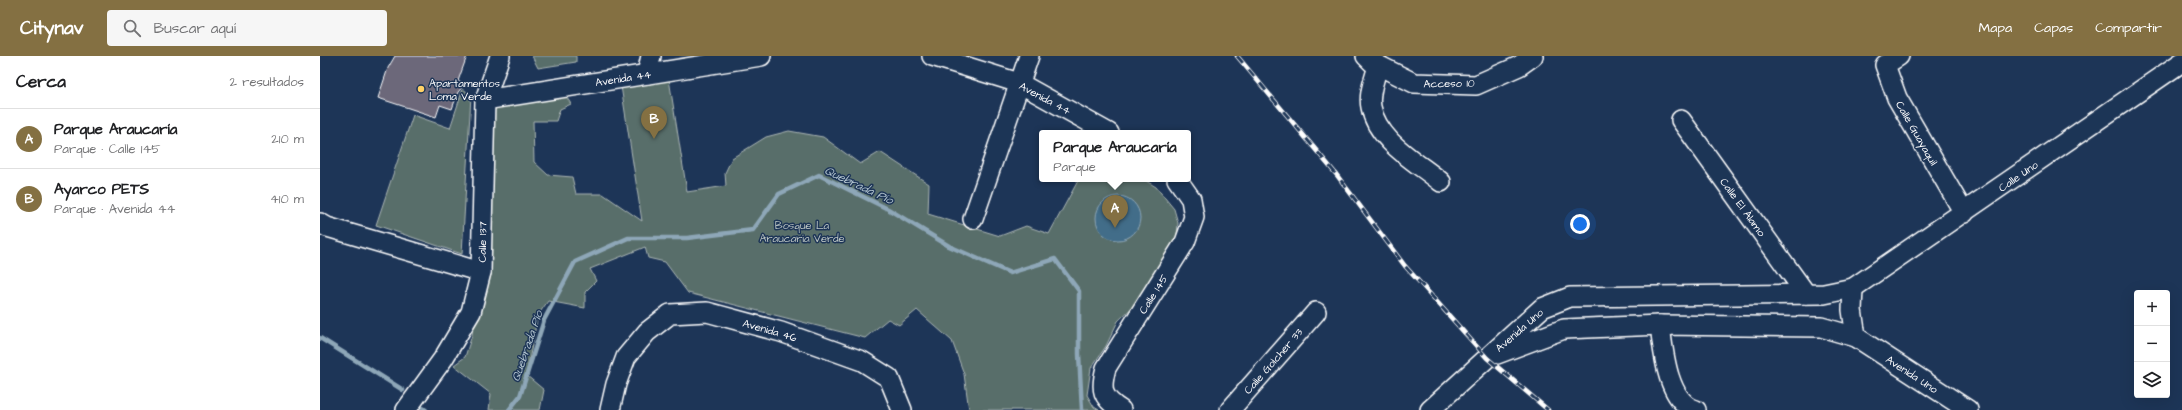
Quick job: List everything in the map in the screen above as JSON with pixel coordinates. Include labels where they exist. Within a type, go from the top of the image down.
[{"type":"street","name":"Calle 137","points":[[406,410],[443,359],[471,312],[481,272],[485,100],[500,56]]},
{"type":"street","points":[[647,74],[651,56]]},
{"type":"street","name":"Avenida 44","points":[[485,100],[761,56]]},
{"type":"street","name":"Avenida 44","points":[[932,56],[1019,83],[1104,130]]},
{"type":"street","points":[[973,219],[1029,56]]},
{"type":"street","name":"Acceso 10","points":[[1372,61],[1414,83],[1476,85],[1519,66],[1533,56]]},
{"type":"street","name":"Calle Guayaquil","points":[[1899,56],[1885,65],[1897,98],[1964,213]]},
{"type":"street","points":[[1372,61],[1371,108],[1378,125],[1388,140],[1441,182]]},
{"type":"street","name":"Calle Uno","points":[[1821,327],[1842,318],[1852,301],[1964,213],[2182,62]]},
{"type":"street","name":"Calle El Álamo","points":[[1681,120],[1815,294]]},
{"type":"street","name":"Calle 145","points":[[1121,410],[1109,403],[1101,386],[1106,368],[1186,242],[1194,216],[1191,199],[1179,182]]},
{"type":"street","points":[[320,223],[334,229],[481,272]]},
{"type":"street","name":"Avenida Uno","points":[[1487,358],[1542,308],[1570,297],[1815,294],[1852,301]]},
{"type":"street","points":[[1852,301],[1856,337]]},
{"type":"street","name":"Avenida 46","points":[[610,410],[616,384],[626,357],[647,332],[670,314],[707,312],[781,332],[862,361],[889,378],[902,410]]},
{"type":"street","name":"Calle Golcher 33","points":[[1230,410],[1316,312]]},
{"type":"street","points":[[1660,325],[1664,358],[1674,392],[1690,408],[1696,410]]},
{"type":"street","name":"Avenida Uno","points":[[1487,358],[1564,329],[1660,325],[1821,327],[1856,337],[1968,410]]},
{"type":"street","points":[[1430,410],[1487,358]]},
{"type":"green space","points":[[532,56],[576,56],[576,62],[538,68]]},
{"type":"green space","name":"Bosque La Araucaria Verde","points":[[669,79],[687,192],[726,186],[725,173],[732,158],[766,137],[789,131],[823,137],[860,164],[880,152],[929,184],[928,214],[1000,236],[1026,226],[1049,234],[1077,182],[1148,182],[1156,187],[1174,209],[1178,223],[1176,246],[1143,297],[1118,321],[1106,346],[1091,368],[1087,395],[1094,407],[1099,410],[969,410],[964,374],[952,341],[917,310],[899,325],[888,319],[865,338],[688,293],[665,262],[648,258],[645,247],[590,269],[596,281],[585,292],[585,308],[548,301],[538,315],[526,375],[544,390],[540,410],[489,410],[491,394],[454,365],[465,357],[472,335],[481,272],[485,104],[565,95],[571,104],[560,109],[556,121],[533,121],[534,162],[548,175],[572,177],[576,194],[603,194],[642,221],[621,86]]},
{"type":"green space","points":[[463,89],[471,95],[462,254],[376,225],[413,115],[450,128]]},
{"type":"water","points":[[1114,196],[1122,196],[1134,202],[1140,214],[1140,222],[1134,234],[1122,240],[1114,240],[1102,234],[1096,222],[1096,214],[1102,202]]},
{"type":"building","name":"Apartamentos Loma Verde","points":[[395,56],[467,56],[458,81],[464,85],[458,92],[452,109],[440,105],[436,117],[378,98],[388,68]]},
{"type":"waterway","name":"Quebrada Pío","points":[[509,410],[520,396],[544,320],[575,262],[628,238],[687,238],[753,230],[779,194],[819,175],[888,209],[949,246],[1010,273],[1055,259],[1079,291],[1079,354],[1082,410]]},
{"type":"waterway","name":"Quebrada Pío","points":[[320,338],[403,390]]},
{"type":"railway","points":[[1237,56],[1336,174],[1405,266],[1487,358],[1548,410]]},
{"type":"place","name":"Apartamentos Loma Verde","points":[[421,89]]},
{"type":"place","name":"Ayarco PETS","points":[[654,139]]},
{"type":"place","name":"Parque Araucaría","points":[[1115,228]]}]
